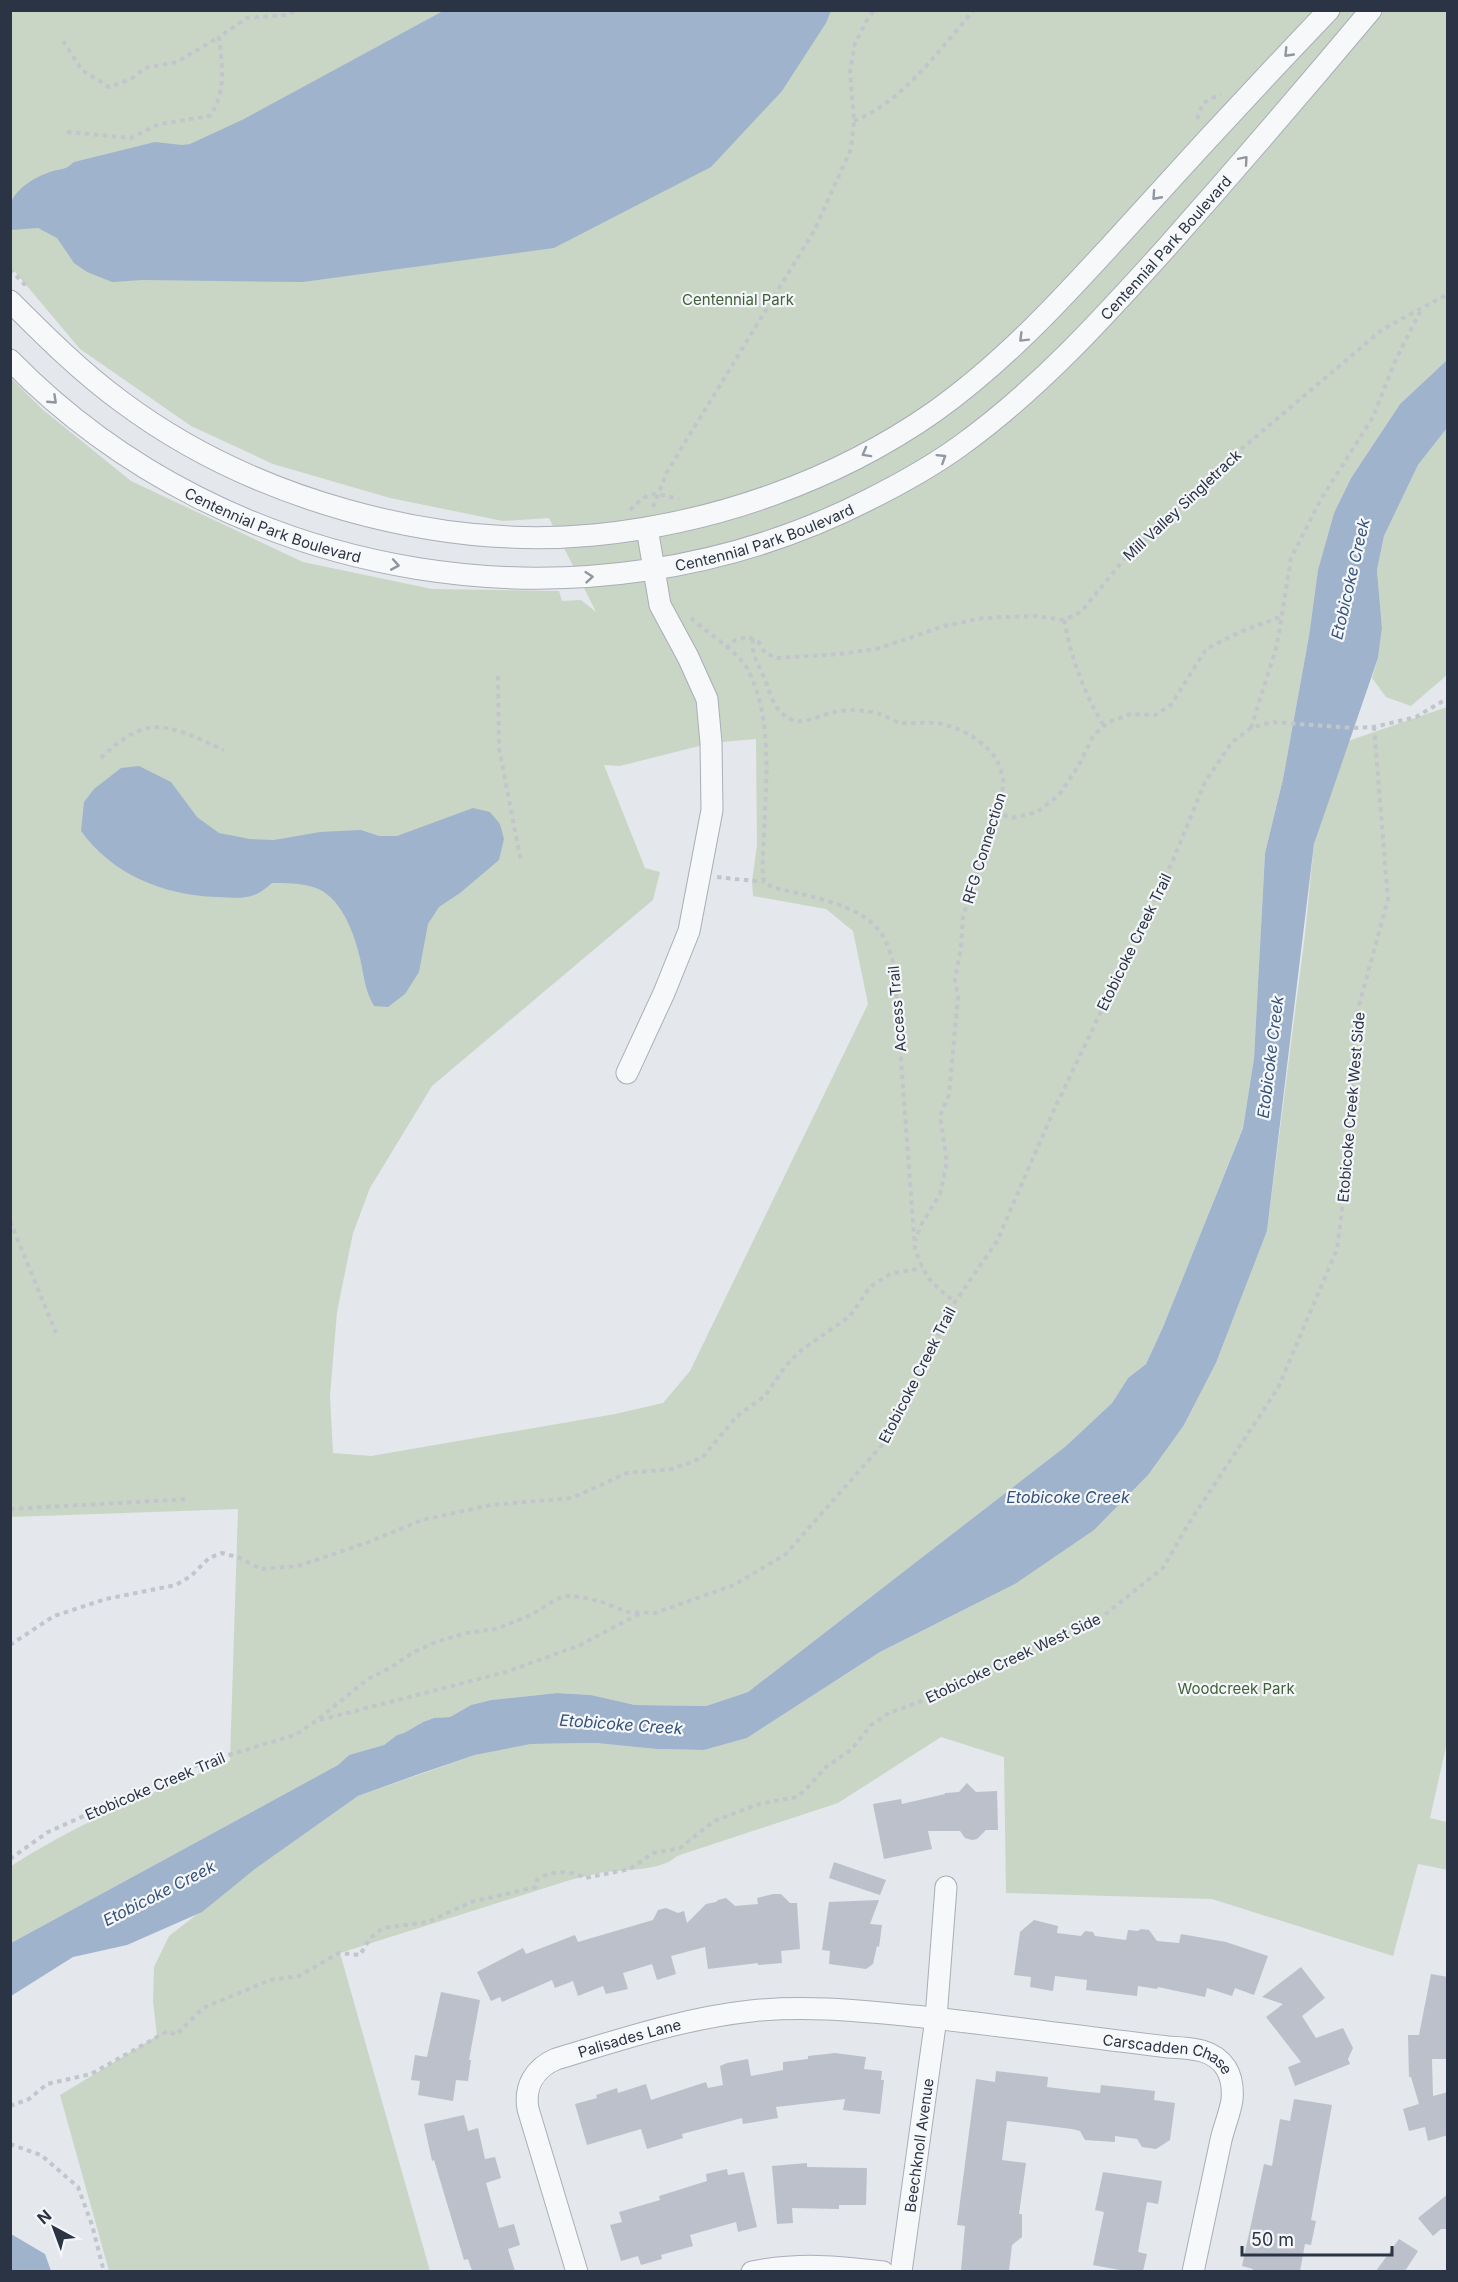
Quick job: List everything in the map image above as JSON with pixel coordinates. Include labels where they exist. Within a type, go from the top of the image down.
[{"type":"street","points":[[10,301],[55,346],[124,404],[188,444],[279,489],[341,509],[398,522],[463,532],[522,536],[591,535],[647,528],[731,508],[783,492],[831,471],[934,412],[1008,353],[1329,10]]},
{"type":"street","name":"Centennial Park Boulevard","points":[[10,360],[61,408],[99,437],[149,470],[221,510],[333,551],[387,564],[448,574],[518,579],[573,579],[654,569],[746,548],[843,513],[905,481],[956,449],[994,421],[1035,386],[1146,270],[1282,116],[1371,10]]},
{"type":"street","points":[[627,1073],[664,993],[689,931],[712,810],[711,743],[707,699],[660,605],[647,528]]},
{"type":"street","name":"Beechknoll Avenue","points":[[901,2271],[936,2018],[946,1887]]},
{"type":"street","name":"Palisades Lane","points":[[577,2271],[526,2100],[534,2074],[548,2062],[680,2025],[750,2011],[831,2008],[936,2018]]},
{"type":"street","name":"Carscadden Chase","points":[[936,2018],[1193,2049],[1211,2054],[1218,2059],[1232,2083],[1232,2101],[1193,2271]]},
{"type":"street","points":[[752,2271],[813,2265],[883,2271]]},
{"type":"path","points":[[63,40],[82,70],[109,87],[131,79],[145,68],[177,62],[247,18],[285,15],[299,10]]},
{"type":"path","points":[[647,528],[657,494],[688,436],[814,231],[851,149],[854,121],[851,62],[855,43],[874,10]]},
{"type":"path","points":[[854,121],[871,114],[905,88],[974,10]]},
{"type":"path","points":[[67,132],[131,138],[159,124],[210,116],[216,107],[223,83],[219,37]]},
{"type":"path","points":[[1195,127],[1203,103],[1229,91]]},
{"type":"path","points":[[10,269],[33,294]]},
{"type":"path","name":"Mill Valley Singletrack","points":[[1064,620],[1081,612],[1130,552],[1214,472],[1383,329],[1448,294]]},
{"type":"path","points":[[1251,728],[1277,645],[1291,558],[1322,499],[1373,417],[1396,359],[1421,309]]},
{"type":"path","points":[[624,514],[651,493],[683,500]]},
{"type":"path","points":[[689,616],[740,660],[748,670],[758,699],[765,730],[766,790],[761,868],[764,882]]},
{"type":"path","points":[[726,648],[735,640],[748,637],[758,641],[765,653],[777,658],[840,654],[880,648],[944,626],[983,618],[1035,616],[1064,620],[1069,646],[1081,679],[1093,708],[1104,726]]},
{"type":"path","points":[[995,812],[1012,818],[1037,812],[1059,795],[1079,765],[1093,736],[1104,726],[1130,714],[1155,715],[1171,705],[1206,650],[1240,632],[1282,616]]},
{"type":"path","name":"RFG Connection","points":[[753,639],[752,651],[770,698],[790,720],[799,721],[833,712],[856,710],[877,713],[901,723],[936,723],[964,732],[977,740],[991,752],[1001,769],[1005,784],[963,917],[961,948],[955,979],[958,997],[949,1095],[940,1116],[947,1161],[940,1194],[921,1225],[915,1241]]},
{"type":"path","points":[[498,676],[499,748],[521,862]]},
{"type":"path","name":"Etobicoke Creek Trail","points":[[10,1859],[48,1832],[202,1763],[295,1735],[368,1679],[414,1652],[466,1633],[496,1629],[531,1615],[566,1596],[602,1602],[627,1612],[655,1613],[734,1585],[786,1554],[882,1445],[955,1302],[996,1241],[1053,1112],[1171,865],[1205,782],[1232,742],[1251,728],[1272,722],[1352,728],[1374,727],[1416,717],[1448,698]]},
{"type":"path","points":[[101,758],[116,743],[150,727],[177,729],[224,750]]},
{"type":"path","name":"Etobicoke Creek West Side","points":[[10,2106],[29,2099],[47,2084],[92,2074],[168,2031],[176,2035],[202,2008],[270,1980],[299,1976],[339,1953],[360,1955],[370,1938],[384,1928],[428,1922],[471,1902],[536,1887],[537,1880],[543,1875],[576,1873],[585,1878],[630,1869],[653,1853],[680,1848],[714,1821],[759,1804],[797,1797],[826,1767],[851,1749],[871,1725],[889,1713],[976,1678],[1003,1659],[1107,1613],[1163,1568],[1189,1523],[1278,1388],[1337,1250],[1348,1163],[1355,1020],[1388,899],[1374,727]]},
{"type":"path","name":"Access Trail","points":[[701,875],[764,882],[772,887],[860,914],[876,926],[886,941],[894,965],[915,1249],[924,1274],[955,1302]]},
{"type":"path","points":[[10,1221],[56,1333]]},
{"type":"path","points":[[10,1645],[54,1616],[106,1599],[176,1585],[191,1576],[209,1557],[222,1553],[240,1558],[261,1569],[298,1566],[366,1543],[422,1520],[491,1505],[572,1498],[627,1473],[672,1469],[702,1458],[737,1416],[765,1396],[784,1368],[800,1351],[850,1316],[870,1287],[890,1274],[922,1268]]},
{"type":"path","points":[[10,1509],[189,1499]]},
{"type":"path","points":[[316,1721],[506,1672],[578,1646],[640,1613]]},
{"type":"path","points":[[10,2144],[41,2155],[78,2187],[92,2225],[104,2271]]},
{"type":"green space","name":"Centennial Park","points":[[10,11],[1448,11],[1447,360],[1400,404],[1351,478],[1334,513],[1318,571],[1309,636],[1283,779],[1265,853],[1254,1058],[1243,1127],[1146,1364],[1128,1378],[1112,1403],[1066,1446],[748,1692],[706,1706],[635,1705],[591,1695],[557,1693],[491,1700],[471,1705],[450,1717],[434,1718],[423,1722],[397,1735],[384,1745],[349,1755],[338,1765],[11,1943],[11,1866],[90,1822],[145,1796],[230,1761],[238,1509],[11,1517],[11,378],[42,409],[131,481],[303,562],[432,589],[559,591],[562,601],[581,600],[596,612],[549,518],[503,521],[390,498],[273,464],[191,426],[80,349],[11,267]],"holes":[[[756,739],[757,845],[752,881],[753,896],[826,909],[853,931],[868,1004],[690,1371],[663,1403],[615,1414],[371,1456],[333,1453],[330,1396],[337,1312],[353,1233],[370,1188],[432,1086],[653,900],[660,872],[645,868],[604,765],[620,766],[711,743]]]},
{"type":"green space","points":[[1447,428],[1447,675],[1411,706],[1386,697],[1372,678],[1378,658],[1382,628],[1377,570],[1384,536],[1418,465]]},
{"type":"green space","name":"Woodcreek Park","points":[[1447,707],[1448,1738],[1430,1818],[1447,1822],[1448,1870],[1418,1864],[1393,1956],[1212,1899],[1006,1893],[1004,1757],[941,1737],[838,1803],[677,1856],[661,1865],[599,1873],[570,1880],[340,1953],[430,2271],[109,2271],[60,2095],[157,2036],[153,2001],[154,1967],[169,1936],[255,1869],[358,1796],[475,1755],[531,1744],[596,1743],[656,1749],[704,1750],[747,1738],[880,1652],[1015,1584],[1184,1425],[1216,1363],[1267,1231],[1305,934],[1314,844],[1348,741]]},
{"type":"water","points":[[443,11],[831,11],[826,23],[782,91],[711,167],[554,248],[303,282],[143,280],[112,282],[87,272],[74,263],[57,238],[38,228],[11,230],[12,200],[21,188],[40,176],[67,167],[74,162],[155,142],[190,144],[244,119]]},
{"type":"water","name":"Etobicoke Creek","points":[[1447,360],[1447,428],[1418,465],[1384,536],[1377,570],[1382,628],[1378,658],[1314,844],[1267,1231],[1216,1363],[1184,1425],[1148,1475],[1094,1530],[1015,1584],[880,1652],[747,1738],[704,1750],[656,1749],[596,1743],[531,1744],[475,1755],[419,1774],[358,1796],[255,1869],[202,1912],[127,1945],[73,1957],[11,1996],[11,1943],[338,1765],[349,1755],[384,1745],[397,1735],[423,1722],[434,1718],[450,1717],[471,1705],[491,1700],[557,1693],[591,1695],[635,1705],[706,1706],[748,1692],[1066,1446],[1112,1403],[1128,1378],[1146,1364],[1243,1128],[1254,1058],[1265,853],[1283,779],[1309,636],[1318,570],[1334,513],[1351,478],[1400,404]]},
{"type":"water","points":[[139,766],[171,782],[197,817],[219,833],[250,839],[274,840],[320,832],[361,830],[379,836],[397,836],[473,808],[490,812],[500,824],[504,839],[499,860],[460,893],[439,907],[428,924],[419,972],[405,994],[388,1007],[374,1006],[350,927],[339,906],[323,891],[303,885],[272,883],[253,896],[240,898],[177,892],[141,880],[124,871],[94,846],[81,831],[84,802],[94,789],[121,768]]},
{"type":"water","points":[[11,2234],[45,2254],[51,2271],[11,2271]]},
{"type":"building","points":[[967,1783],[976,1792],[997,1791],[998,1830],[986,1830],[977,1839],[972,1840],[965,1838],[960,1831],[928,1831],[932,1849],[884,1859],[873,1804],[901,1799],[902,1804],[945,1793],[959,1792]]},
{"type":"building","points":[[834,1862],[886,1880],[880,1895],[829,1878]]},
{"type":"building","points":[[781,1894],[790,1903],[797,1903],[800,1949],[781,1951],[782,1963],[758,1965],[758,1963],[708,1969],[705,1947],[671,1956],[676,1974],[657,1980],[652,1964],[623,1973],[628,1989],[606,1994],[603,1986],[578,1996],[573,1981],[555,1988],[552,1980],[502,2002],[500,1997],[491,2001],[477,1972],[523,1948],[526,1954],[575,1935],[578,1942],[653,1920],[658,1910],[666,1908],[678,1913],[684,1911],[687,1923],[706,1904],[726,1898],[735,1906],[758,1904],[757,1898]]},
{"type":"building","points":[[879,1900],[870,1924],[882,1925],[879,1947],[877,1946],[873,1964],[866,1969],[829,1964],[830,1951],[822,1950],[829,1902]]},
{"type":"building","points":[[1034,1920],[1058,1926],[1057,1933],[1081,1936],[1085,1931],[1093,1932],[1095,1936],[1126,1940],[1128,1930],[1141,1929],[1149,1930],[1157,1941],[1179,1943],[1181,1934],[1226,1942],[1268,1956],[1254,1995],[1235,1988],[1232,1996],[1207,1988],[1205,1997],[1158,1987],[1157,1989],[1138,1986],[1137,1996],[1086,1990],[1087,1980],[1055,1976],[1053,1991],[1030,1987],[1031,1977],[1014,1975],[1020,1932]]},
{"type":"building","points":[[1301,1967],[1325,1998],[1302,2016],[1316,2038],[1343,2028],[1353,2048],[1348,2059],[1350,2064],[1295,2086],[1288,2067],[1301,2062],[1266,2017],[1283,2004],[1262,1997]]},
{"type":"building","points":[[1431,1974],[1448,1977],[1448,2059],[1432,2059],[1433,2096],[1448,2092],[1448,2135],[1428,2141],[1425,2127],[1409,2131],[1403,2109],[1419,2104],[1411,2077],[1409,2077],[1408,2035],[1419,2035]]},
{"type":"building","points":[[441,1992],[480,2000],[469,2060],[471,2060],[468,2081],[456,2080],[453,2101],[418,2095],[420,2081],[411,2080],[415,2055],[427,2057]]},
{"type":"building","points":[[835,2053],[866,2057],[864,2069],[882,2071],[881,2080],[884,2080],[880,2114],[843,2110],[845,2099],[776,2107],[778,2118],[743,2124],[742,2118],[682,2134],[683,2138],[647,2149],[641,2129],[587,2145],[575,2104],[597,2098],[596,2095],[617,2088],[618,2093],[646,2084],[651,2100],[706,2082],[708,2088],[723,2085],[720,2066],[727,2063],[748,2059],[751,2076],[783,2070],[783,2062]]},
{"type":"building","points":[[996,2071],[1048,2077],[1047,2087],[1100,2093],[1101,2085],[1155,2091],[1154,2100],[1175,2103],[1170,2140],[1156,2149],[1142,2147],[1137,2139],[1115,2136],[1115,2142],[1085,2140],[1080,2131],[1072,2129],[1007,2121],[1002,2160],[1026,2163],[1019,2214],[1022,2214],[1022,2237],[1012,2245],[1009,2271],[961,2271],[965,2226],[957,2225],[976,2079],[995,2082]]},
{"type":"building","points":[[1294,2099],[1332,2105],[1311,2220],[1316,2221],[1311,2245],[1305,2244],[1300,2271],[1252,2271],[1253,2269],[1242,2266],[1264,2164],[1272,2166],[1280,2119],[1290,2121]]},
{"type":"building","points":[[464,2115],[468,2131],[478,2128],[485,2159],[495,2157],[501,2178],[486,2183],[499,2228],[514,2224],[520,2245],[508,2249],[515,2271],[472,2271],[468,2259],[464,2260],[434,2160],[432,2161],[424,2124]]},
{"type":"building","points":[[807,2163],[807,2167],[867,2168],[866,2205],[839,2205],[839,2209],[792,2208],[793,2223],[777,2224],[772,2166]]},
{"type":"building","points":[[727,2169],[728,2175],[744,2172],[757,2227],[738,2232],[736,2222],[690,2235],[693,2246],[661,2255],[662,2259],[641,2265],[638,2256],[621,2261],[610,2225],[622,2222],[619,2212],[660,2200],[659,2196],[707,2181],[706,2174]]},
{"type":"building","points":[[1103,2172],[1162,2181],[1158,2204],[1147,2202],[1138,2252],[1147,2254],[1143,2271],[1125,2271],[1093,2265],[1104,2212],[1095,2210]]},
{"type":"building","points":[[1448,2194],[1448,2229],[1441,2229],[1433,2236],[1418,2218]]},
{"type":"building","points":[[1399,2239],[1418,2251],[1405,2271],[1376,2271]]}]
